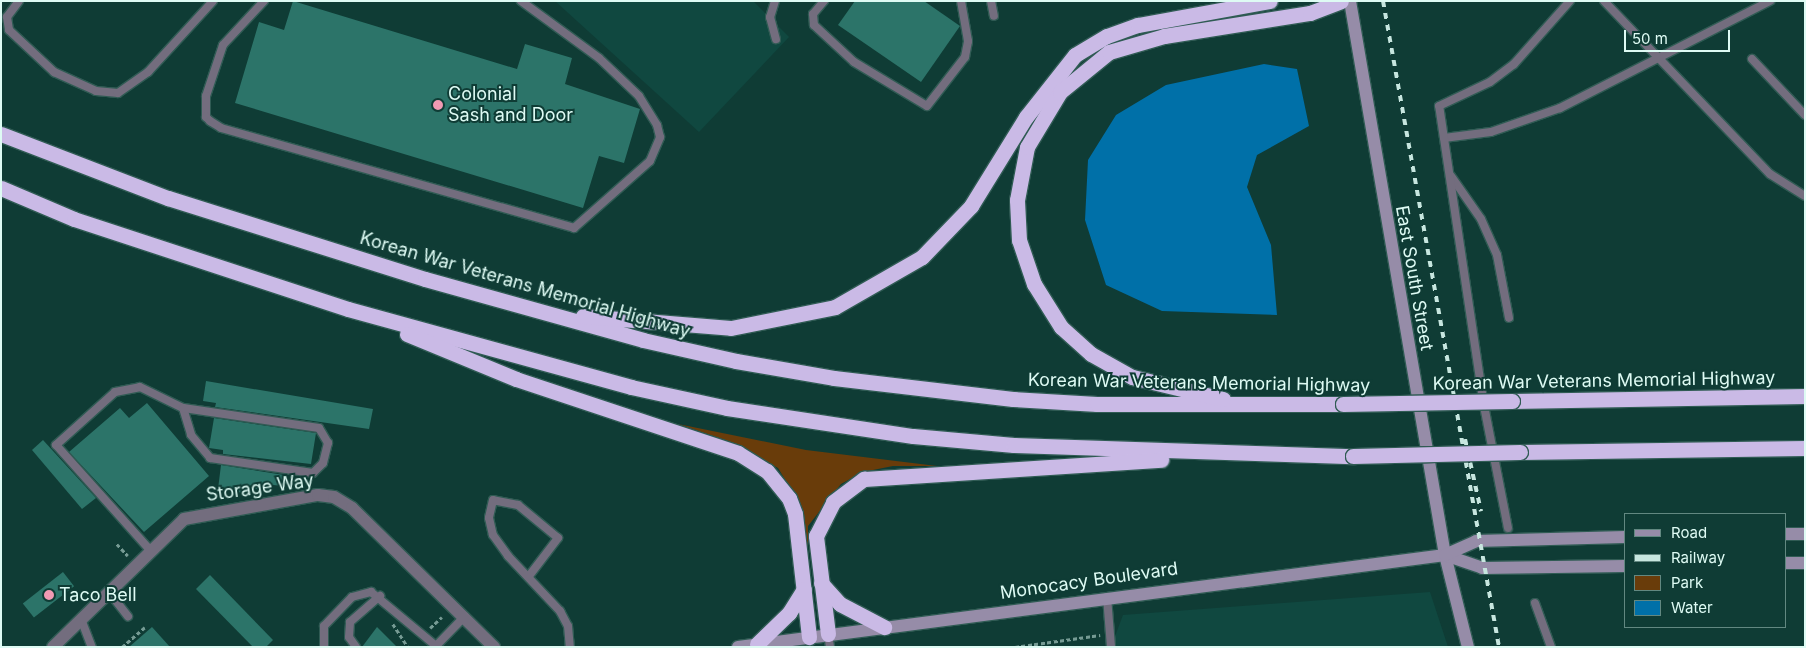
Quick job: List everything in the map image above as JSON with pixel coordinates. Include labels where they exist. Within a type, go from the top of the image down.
[{"type":"highway","points":[[541,312],[731,328],[834,307],[922,257],[971,206],[1026,117],[1075,55],[1107,36],[1138,25],[1270,1]]},
{"type":"highway","points":[[1254,406],[1132,377],[1091,354],[1061,327],[1025,262],[1017,222],[1020,175],[1027,146],[1047,109],[1074,78],[1109,52],[1164,36],[1310,13],[1341,1]]},
{"type":"highway","name":"Korean War Veterans Memorial Highway","points":[[1,134],[168,198],[541,312],[736,361],[918,389],[1097,404],[1254,406],[1805,396]]},
{"type":"highway","points":[[1,188],[74,219],[348,309],[631,386],[826,424],[1014,445],[1219,454],[1353,456],[1805,448]]},
{"type":"highway","points":[[348,309],[516,379],[754,461],[790,498],[799,536],[809,642]]},
{"type":"highway","points":[[829,640],[820,582],[816,536],[824,517],[847,489],[864,479],[1092,468],[1219,454]]},
{"type":"highway","points":[[820,582],[840,604],[884,627]]},
{"type":"highway","points":[[757,644],[789,613],[804,589]]},
{"type":"main road","name":"East South Street","points":[[1350,1],[1445,555],[1468,647]]},
{"type":"main road","points":[[1786,534],[1805,534]]},
{"type":"main road","name":"Monocacy Boulevard","points":[[738,647],[757,644],[829,640],[884,627],[1107,596],[1445,555],[1476,541],[1624,538]]},
{"type":"main road","name":"Monocacy Boulevard","points":[[1445,555],[1482,568],[1624,566]]},
{"type":"main road","points":[[1786,563],[1805,563]]},
{"type":"street","name":"Storage Way","points":[[61,644],[81,619],[172,528],[195,515],[318,495],[334,497],[352,508],[465,616],[494,647]]},
{"type":"lane","points":[[19,1],[8,17],[8,30],[54,72],[96,91],[118,93],[148,72],[213,1]]},
{"type":"lane","points":[[264,1],[223,45],[204,107],[210,120],[230,131],[574,228],[650,161],[660,137],[658,125],[639,96],[599,58],[521,1]]},
{"type":"lane","points":[[776,1],[770,17],[776,39]]},
{"type":"lane","points":[[824,1],[813,14],[814,25],[854,62],[927,106],[964,57],[968,41],[961,1]]},
{"type":"lane","points":[[991,1],[994,16]]},
{"type":"lane","points":[[1508,528],[1439,106],[1490,82],[1514,64],[1570,1]]},
{"type":"lane","points":[[1604,1],[1663,58],[1770,174],[1805,196]]},
{"type":"lane","points":[[1444,138],[1491,132],[1541,116],[1663,58],[1770,1]]},
{"type":"lane","points":[[1752,59],[1805,115]]},
{"type":"lane","points":[[1450,175],[1481,219],[1497,255],[1509,318]]},
{"type":"lane","points":[[150,550],[56,445],[115,392],[140,387],[183,408],[319,428],[328,443],[323,463],[313,472],[210,458],[191,435],[183,408]]},
{"type":"lane","points":[[529,576],[558,538],[518,505],[493,500],[489,518],[493,535],[529,576],[560,611],[568,626],[570,647]]},
{"type":"lane","points":[[109,592],[128,616]]},
{"type":"lane","points":[[324,647],[324,626],[352,597],[371,592],[380,596],[436,647],[465,616]]},
{"type":"lane","points":[[356,647],[349,637],[350,622],[380,596]]},
{"type":"lane","points":[[1107,596],[1112,633],[1111,647]]},
{"type":"lane","points":[[1535,603],[1551,647]]},
{"type":"lane","points":[[81,619],[92,647]]},
{"type":"path","points":[[392,622],[408,647]]},
{"type":"path","points":[[122,647],[145,627]]},
{"type":"path","points":[[1015,647],[1112,633]]},
{"type":"shaded area","points":[[555,1],[753,1],[789,37],[699,132]]},
{"type":"shaded area","points":[[1430,592],[1448,647],[1111,647],[1123,615]]},
{"type":"green space","points":[[678,424],[806,450],[937,466],[893,466],[863,472],[841,484],[808,526],[808,570],[799,502],[778,468],[734,443]]},
{"type":"water","points":[[1264,64],[1297,69],[1309,126],[1257,155],[1247,187],[1271,245],[1277,315],[1162,311],[1106,285],[1085,220],[1088,160],[1116,115],[1166,85]]},
{"type":"building","name":"Colonial Sash and Door","points":[[293,1],[517,69],[525,44],[572,58],[565,84],[640,109],[624,163],[599,156],[583,208],[235,103],[259,22],[284,30]]},
{"type":"building","points":[[855,1],[924,1],[960,26],[921,82],[838,25]]},
{"type":"building","points":[[206,381],[373,409],[369,429],[215,407],[216,403],[203,401]]},
{"type":"building","points":[[147,403],[209,476],[144,532],[69,452],[120,408],[129,418]]},
{"type":"building","points":[[214,418],[316,433],[311,464],[223,454],[223,450],[209,448]]},
{"type":"building","points":[[43,440],[96,498],[82,509],[32,450]]},
{"type":"building","points":[[221,465],[284,475],[283,486],[264,484],[263,490],[244,487],[243,493],[218,489]]},
{"type":"building","name":"Taco Bell","points":[[63,572],[74,586],[34,618],[23,603]]},
{"type":"building","points":[[210,575],[273,640],[266,647],[253,647],[196,589]]},
{"type":"building","points":[[152,627],[170,647],[129,647]]},
{"type":"building","points":[[377,627],[397,647],[362,647]]},
{"type":"railway","points":[[1383,1],[1499,647]]},
{"type":"railway","points":[[1465,439],[1481,511]]},
{"type":"place","name":"Colonial Sash and Door","points":[[438,105]]},
{"type":"place","name":"Taco Bell","points":[[49,595]]}]
